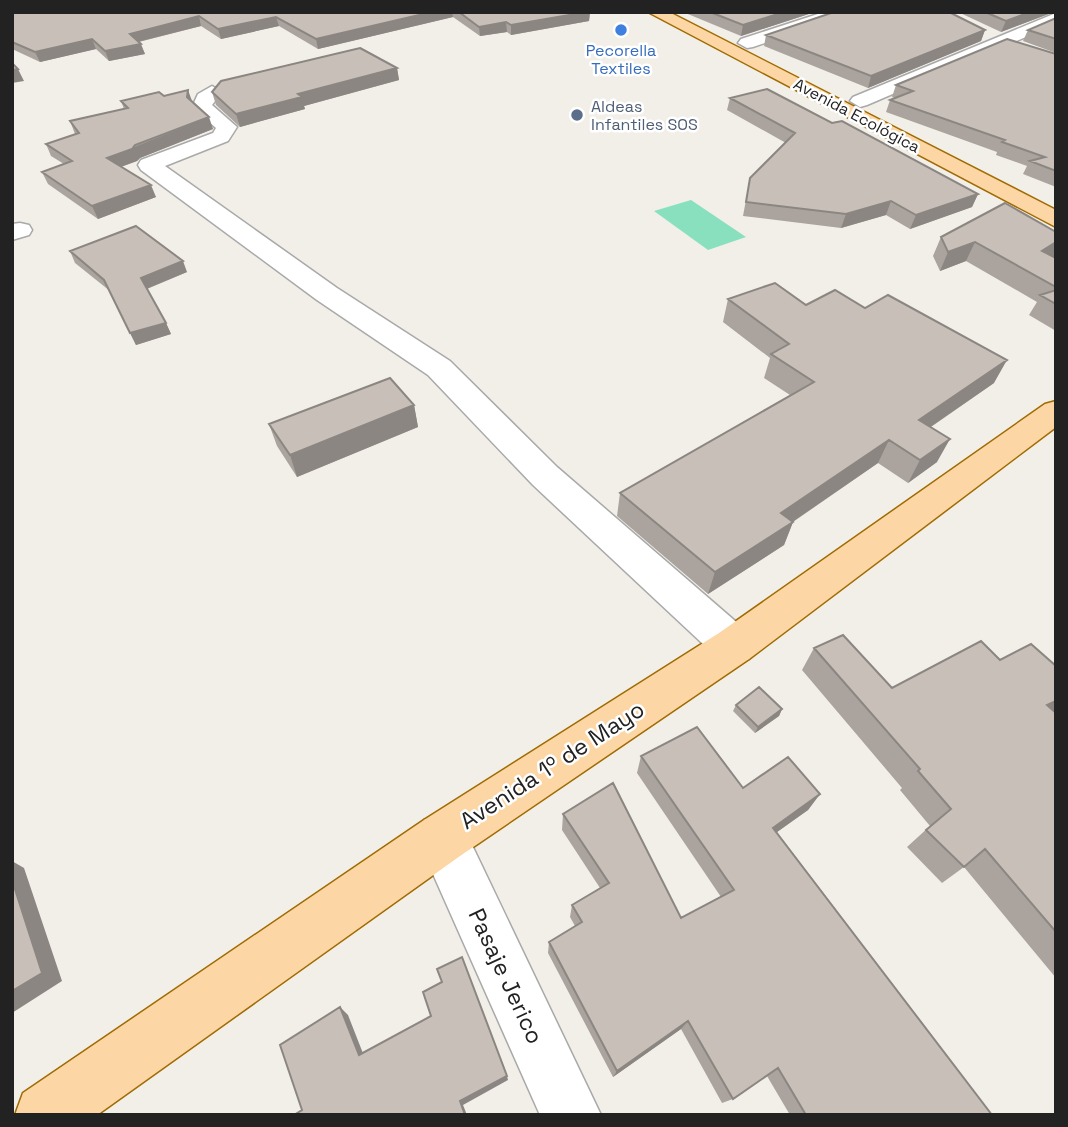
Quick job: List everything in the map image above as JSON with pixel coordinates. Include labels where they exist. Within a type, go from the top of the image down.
[{"type":"main road","name":"Avenida Ecológica","points":[[656,12],[1056,220]]},
{"type":"main road","name":"Avenida Ecológica","points":[[682,12],[1056,201]]},
{"type":"main road","name":"Avenida 1º de Mayo","points":[[45,1115],[442,838],[734,646],[1056,411]]},
{"type":"street","points":[[747,43],[841,12]]},
{"type":"street","points":[[860,102],[1056,18]]},
{"type":"street","points":[[981,32],[1024,50]]},
{"type":"street","points":[[212,92],[205,98],[202,107],[227,127],[221,137],[149,165],[327,294],[439,368],[545,477],[734,646]]},
{"type":"street","name":"Pasaje Jerico","points":[[442,838],[571,1115]]},
{"type":"green space","points":[[691,200],[746,237],[708,250],[654,211]]},
{"type":"building","points":[[12,12],[432,12],[316,39],[276,17],[218,29],[199,16],[130,34],[141,44],[105,51],[92,39],[35,52],[12,42]]},
{"type":"building","points":[[459,12],[587,12],[511,25],[506,22],[479,27]]},
{"type":"building","points":[[710,12],[784,12],[743,25]]},
{"type":"building","points":[[834,12],[949,12],[985,30],[871,76],[766,35]]},
{"type":"building","points":[[985,12],[1030,12],[1006,21]]},
{"type":"building","points":[[1056,18],[1056,39],[1028,30]]},
{"type":"building","points":[[1007,39],[1056,54],[1056,171],[1030,161],[1045,157],[1002,142],[1005,140],[890,100],[913,91],[896,85]]},
{"type":"building","points":[[360,48],[397,68],[298,94],[302,97],[236,114],[212,92],[221,81]]},
{"type":"building","points":[[767,89],[832,123],[842,121],[978,194],[916,215],[891,201],[846,214],[746,202],[750,178],[795,133],[730,98]]},
{"type":"building","points":[[188,90],[187,97],[209,117],[107,158],[151,185],[92,206],[42,172],[72,161],[46,144],[79,133],[70,121],[128,108],[121,101],[159,92],[164,96]]},
{"type":"building","points":[[1005,203],[1056,232],[1056,242],[1042,251],[1056,258],[1056,287],[975,242],[948,252],[941,237]]},
{"type":"building","points":[[136,226],[183,261],[141,278],[166,323],[130,333],[104,280],[70,251]]},
{"type":"building","points":[[775,283],[806,305],[835,290],[865,308],[888,295],[1007,360],[919,420],[950,439],[920,460],[889,440],[781,513],[793,522],[715,572],[620,493],[814,382],[771,354],[789,344],[728,299]]},
{"type":"building","points":[[1056,290],[1056,304],[1040,295]]},
{"type":"building","points":[[390,378],[414,405],[290,455],[269,424]]},
{"type":"building","points":[[843,635],[892,688],[981,641],[1000,660],[1031,644],[1056,666],[1056,701],[1047,705],[1056,713],[1056,932],[985,849],[964,867],[926,830],[951,809],[918,771],[920,769],[814,648]]},
{"type":"building","points":[[759,687],[782,709],[758,727],[736,705]]},
{"type":"building","points":[[697,727],[743,788],[788,757],[820,794],[773,828],[992,1115],[806,1115],[778,1068],[733,1099],[688,1021],[617,1071],[549,942],[582,922],[572,905],[609,883],[563,814],[613,783],[681,918],[734,890],[641,756]]},
{"type":"building","points":[[12,880],[42,973],[12,991]]},
{"type":"building","points":[[462,957],[507,1076],[460,1101],[465,1115],[294,1115],[302,1110],[280,1045],[340,1007],[359,1055],[431,1016],[423,992],[442,982],[437,969]]},
{"type":"place","name":"Pecorella Textiles","points":[[621,30]]},
{"type":"place","name":"Aldeas Infantiles SOS","points":[[577,115]]}]
